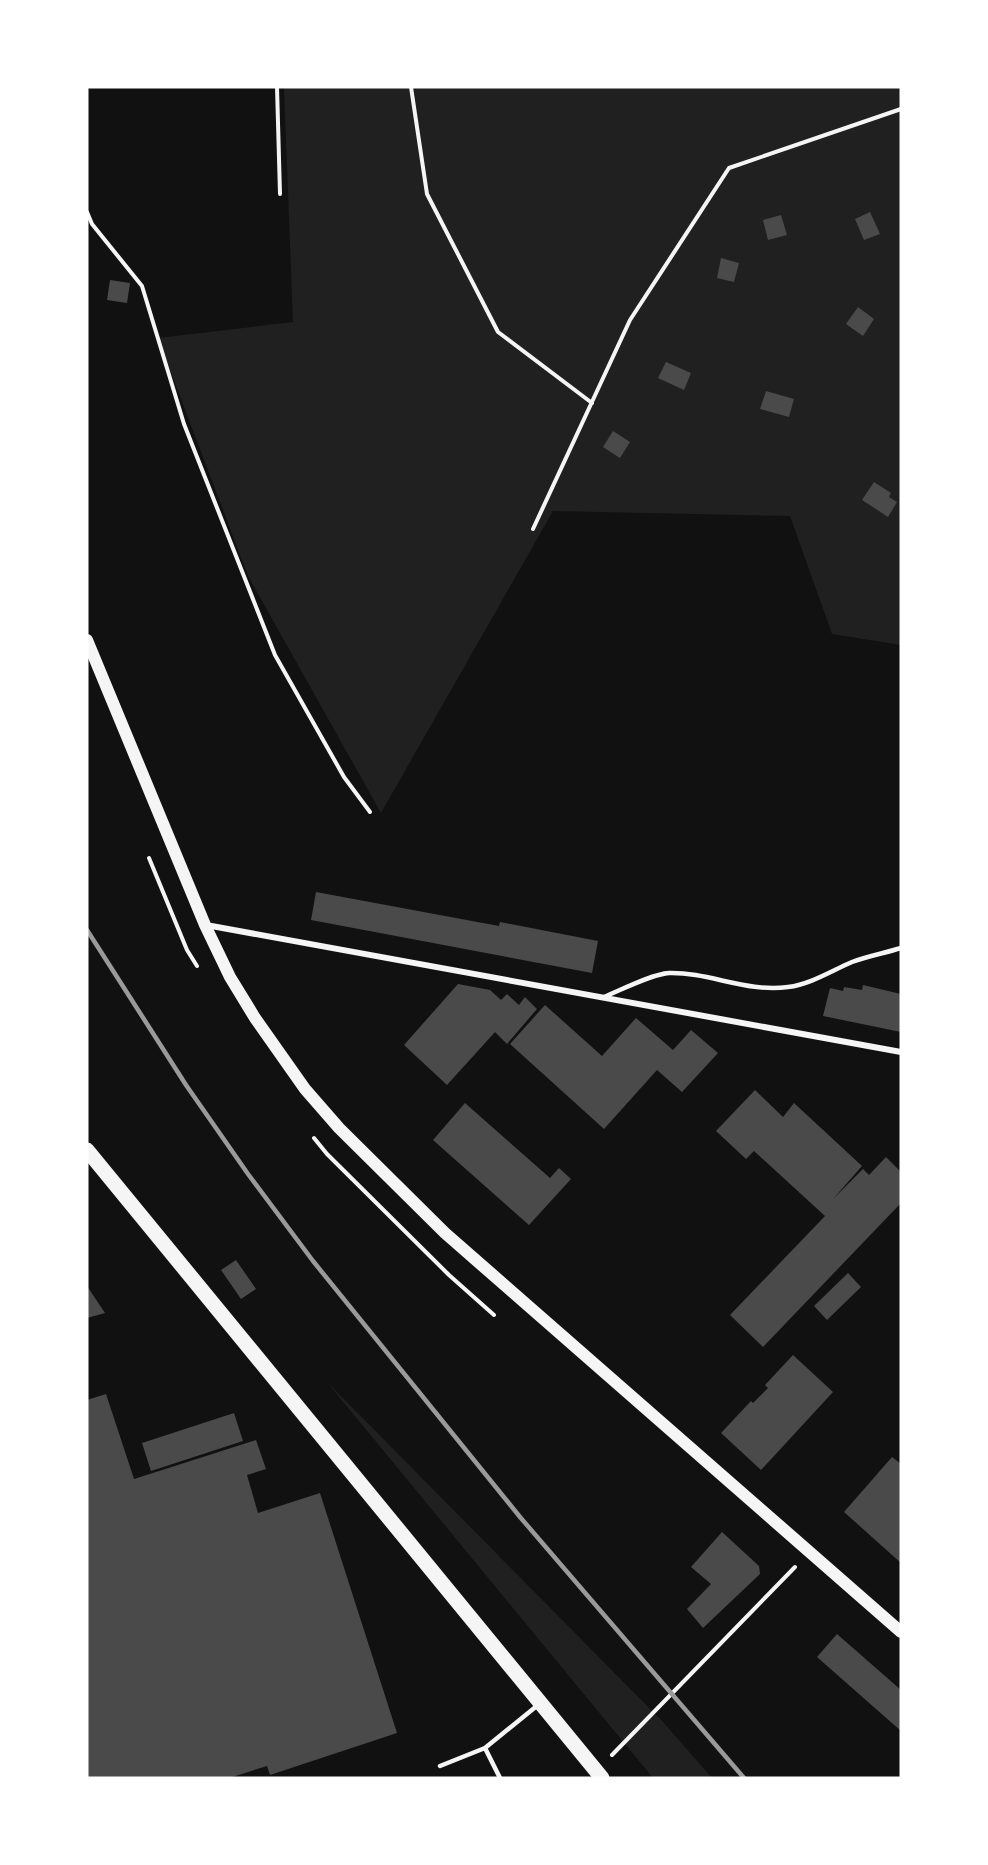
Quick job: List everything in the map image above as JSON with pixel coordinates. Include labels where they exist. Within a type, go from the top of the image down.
[{"type":"main road","points":[[87,640],[205,925],[230,977],[255,1018],[305,1089],[346,1135],[445,1233],[901,1632]]},
{"type":"main road","points":[[87,1150],[599,1774]]},
{"type":"street","points":[[205,925],[901,1052]]},
{"type":"lane","points":[[602,998],[666,974],[686,974],[733,984],[788,987],[824,976],[854,962],[901,948]]},
{"type":"lane","points":[[440,1766],[485,1748],[540,1703]]},
{"type":"lane","points":[[485,1748],[500,1778]]},
{"type":"path","points":[[277,87],[280,194]]},
{"type":"path","points":[[411,87],[427,194],[498,332],[592,402]]},
{"type":"path","points":[[533,529],[630,321],[729,168],[901,109]]},
{"type":"path","points":[[87,212],[92,224],[142,286],[184,424],[275,655],[344,777],[370,812]]},
{"type":"path","points":[[599,1774],[811,1552]]},
{"type":"shaded area","points":[[284,87],[901,87],[901,645],[832,634],[790,516],[553,511],[381,813],[248,576],[158,338],[293,322]]},
{"type":"shaded area","points":[[326,1381],[664,1723],[712,1778],[653,1778]]},
{"type":"building","points":[[870,212],[880,234],[864,240],[855,219]]},
{"type":"building","points":[[781,215],[787,235],[768,240],[763,220]]},
{"type":"building","points":[[721,258],[739,263],[734,282],[717,278]]},
{"type":"building","points":[[110,280],[130,283],[127,303],[107,300]]},
{"type":"building","points":[[858,307],[874,319],[863,336],[846,324]]},
{"type":"building","points":[[666,362],[691,373],[684,390],[658,378]]},
{"type":"building","points":[[766,391],[794,399],[789,417],[760,409]]},
{"type":"building","points":[[613,431],[630,442],[620,458],[603,447]]},
{"type":"building","points":[[874,482],[891,493],[889,497],[897,502],[888,517],[862,500]]},
{"type":"building","points":[[316,892],[499,926],[500,922],[598,941],[592,973],[311,920]]},
{"type":"building","points":[[458,984],[490,990],[501,1000],[507,994],[519,1005],[525,997],[537,1009],[507,1044],[495,1032],[447,1085],[404,1045]]},
{"type":"building","points":[[863,985],[901,994],[901,1032],[823,1016],[830,988],[843,991],[844,987],[862,990]]},
{"type":"building","points":[[545,1005],[602,1056],[636,1018],[673,1050],[691,1030],[718,1053],[682,1092],[657,1070],[604,1129],[510,1044]]},
{"type":"building","points":[[755,1090],[783,1117],[794,1103],[862,1166],[833,1199],[863,1169],[869,1175],[886,1157],[901,1172],[901,1203],[763,1347],[730,1315],[825,1216],[754,1151],[746,1159],[716,1131]]},
{"type":"building","points":[[465,1103],[550,1178],[559,1168],[571,1179],[529,1225],[433,1140]]},
{"type":"building","points":[[236,1260],[256,1289],[241,1299],[221,1270]]},
{"type":"building","points":[[848,1273],[861,1287],[827,1320],[814,1306]]},
{"type":"building","points":[[87,1286],[105,1313],[87,1318]]},
{"type":"building","points":[[793,1355],[833,1392],[761,1470],[721,1433],[751,1401],[753,1403],[768,1388],[765,1385]]},
{"type":"building","points":[[106,1394],[134,1479],[256,1440],[266,1469],[247,1475],[258,1513],[320,1493],[397,1733],[270,1775],[267,1766],[229,1778],[87,1778],[87,1400]]},
{"type":"building","points":[[234,1413],[243,1441],[151,1471],[142,1443]]},
{"type":"building","points":[[892,1457],[901,1464],[901,1563],[844,1512]]},
{"type":"building","points":[[722,1532],[759,1566],[760,1574],[703,1628],[687,1609],[711,1584],[691,1567]]},
{"type":"building","points":[[837,1634],[901,1690],[901,1731],[817,1657]]},
{"type":"railway","points":[[87,930],[186,1085],[248,1174],[313,1261],[520,1517],[744,1778]]}]
